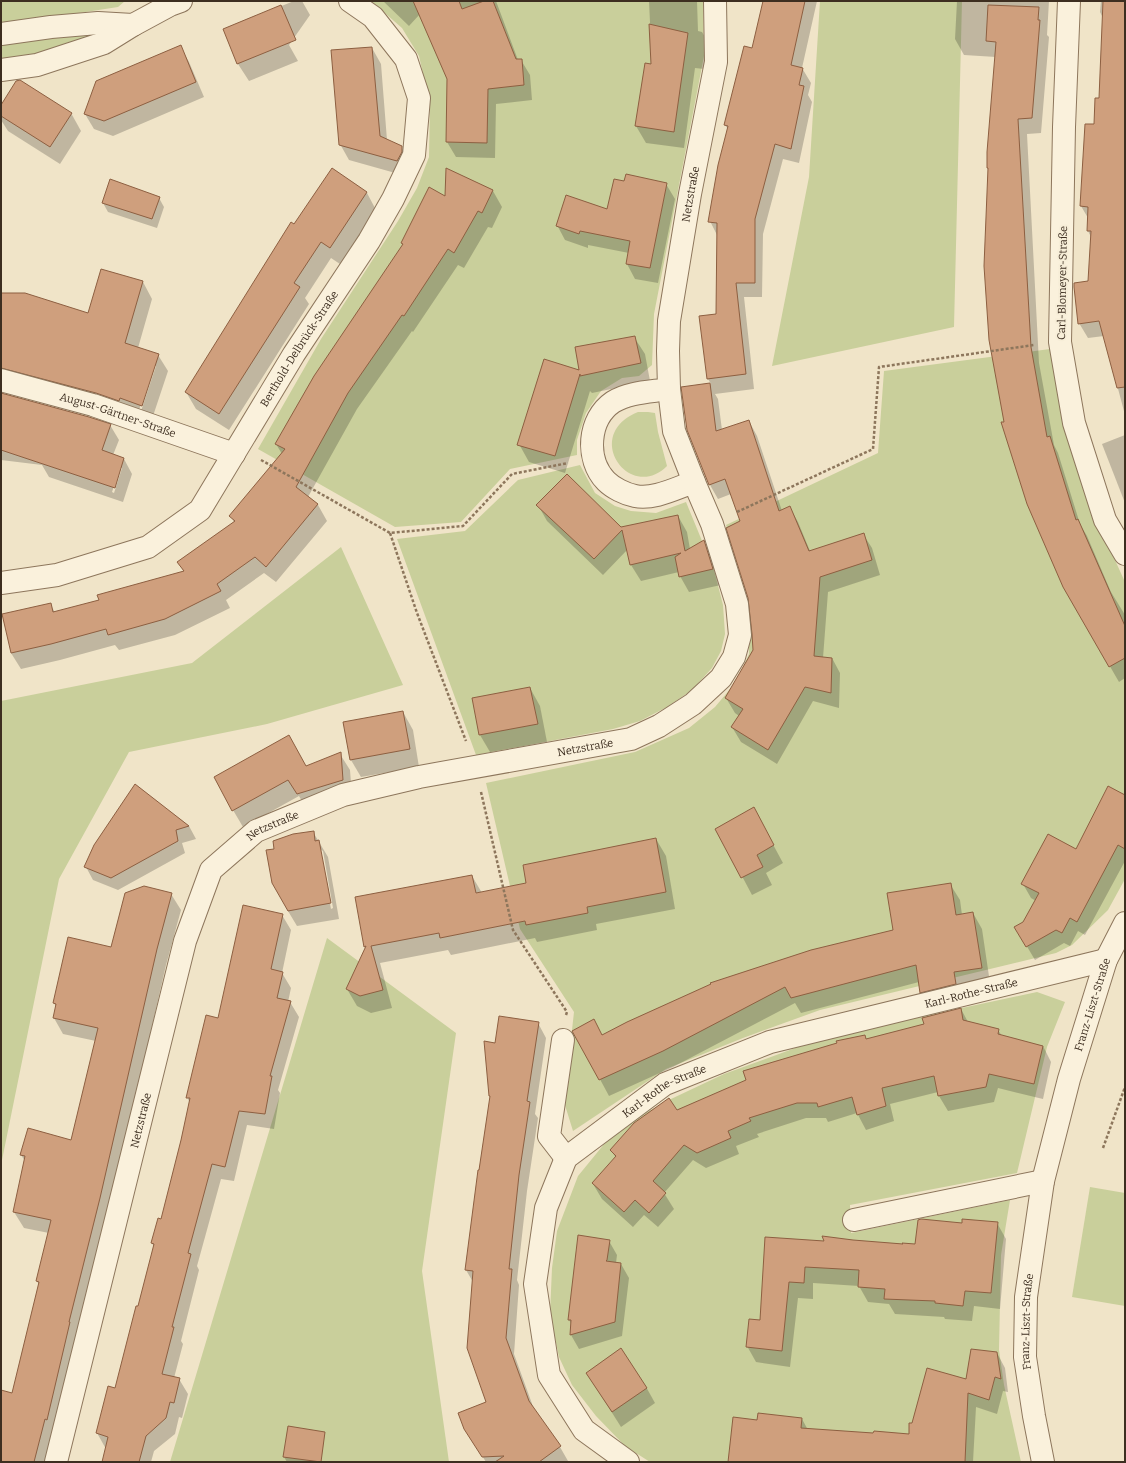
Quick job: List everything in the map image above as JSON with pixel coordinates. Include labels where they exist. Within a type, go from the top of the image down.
[{"type":"street","name":"Berthold-Delbrück-Straße","points":[[1,583],[57,575],[148,547],[200,510],[294,354],[369,241],[393,199],[414,154],[419,98],[406,59],[373,17],[350,1]]},
{"type":"street","name":"Netzstraße","points":[[56,1462],[185,941],[211,870],[256,831],[343,795],[419,777],[631,739],[659,726],[693,704],[721,678],[734,657],[740,635],[737,604],[712,524],[674,431],[669,389],[669,321],[692,179],[716,62],[715,1]]},
{"type":"street","name":"Carl-Blomeyer-Straße","points":[[1069,1],[1064,127],[1060,342],[1074,423],[1105,520],[1125,554]]},
{"type":"street","points":[[1,70],[37,65],[104,43],[173,2]]},
{"type":"street","points":[[1,34],[51,27],[98,23],[133,25]]},
{"type":"street","name":"August-Gärtner-Straße","points":[[1,380],[93,405],[234,454]]},
{"type":"street","points":[[669,389],[628,395],[612,403],[600,416],[593,431],[592,449],[596,466],[606,481],[620,491],[636,497],[653,496],[694,482]]},
{"type":"street","name":"Franz-Liszt-Straße","points":[[1044,1462],[1034,1416],[1025,1357],[1026,1297],[1043,1181],[1069,1078],[1106,960],[1125,923]]},
{"type":"street","name":"Karl-Rothe-Straße","points":[[566,1158],[665,1084],[770,1042],[1106,960]]},
{"type":"street","points":[[563,1040],[549,1136],[566,1158],[546,1208],[535,1284],[549,1375],[584,1430],[628,1462]]},
{"type":"street","points":[[854,1220],[1043,1181]]},
{"type":"path","points":[[733,514],[873,449],[879,367],[1060,342]]},
{"type":"path","points":[[268,464],[390,534],[463,526],[512,474],[559,464]]},
{"type":"path","points":[[390,534],[417,613],[465,740]]},
{"type":"path","points":[[475,767],[513,930],[567,1012],[563,1040]]},
{"type":"path","points":[[1103,1148],[1125,1087]]},
{"type":"green space","points":[[1,1],[125,1],[118,7],[1,25]]},
{"type":"green space","points":[[371,1],[703,1],[704,56],[654,314],[652,365],[639,376],[622,378],[601,391],[586,413],[577,440],[577,455],[510,469],[461,522],[395,527],[258,449],[321,339],[398,221],[417,188],[429,157],[430,104],[419,56],[402,28]]},
{"type":"green space","points":[[820,1],[962,1],[954,327],[772,366],[809,177]]},
{"type":"green space","points":[[96,32],[98,36],[89,42],[1,62],[1,43]]},
{"type":"green space","points":[[1050,349],[1066,433],[1088,501],[1125,582],[1125,879],[1108,910],[1072,945],[1056,953],[820,1010],[743,1038],[666,1069],[573,1131],[564,1102],[574,1012],[520,929],[486,783],[635,752],[689,728],[715,707],[736,682],[749,654],[748,592],[726,525],[878,453],[884,371]]},
{"type":"green space","points":[[638,412],[655,413],[658,432],[667,466],[653,475],[639,476],[627,471],[617,462],[612,449],[613,435],[621,422]]},
{"type":"green space","points":[[580,465],[595,493],[615,506],[631,511],[656,513],[686,502],[714,570],[723,605],[725,634],[721,651],[712,668],[692,690],[667,707],[640,721],[613,729],[476,755],[397,539],[465,531],[518,480]]},
{"type":"green space","points":[[341,547],[403,685],[267,724],[129,752],[59,879],[1,1165],[1,701],[192,663]]},
{"type":"green space","points":[[327,938],[456,1033],[422,1271],[449,1462],[170,1462]]},
{"type":"green space","points":[[1037,992],[1065,1002],[1047,1047],[1017,1173],[850,1205],[851,1233],[1010,1200],[1001,1255],[999,1350],[1004,1385],[1021,1462],[650,1462],[625,1446],[596,1416],[572,1385],[559,1357],[550,1314],[552,1268],[557,1231],[578,1176],[605,1143],[634,1119],[671,1099],[724,1074],[798,1047],[864,1029]]},
{"type":"green space","points":[[1090,1187],[1125,1193],[1125,1306],[1072,1297]]},
{"type":"building","points":[[413,1],[459,1],[462,9],[484,1],[493,1],[516,59],[522,59],[524,85],[488,89],[487,143],[446,142],[447,79]]},
{"type":"building","points":[[763,1],[805,1],[791,65],[803,68],[799,85],[804,86],[791,149],[775,144],[755,219],[755,283],[736,283],[746,374],[707,379],[699,316],[716,314],[717,223],[708,222],[718,165],[728,126],[724,125],[744,46],[752,48]]},
{"type":"building","points":[[1103,1],[1125,1],[1125,387],[1117,388],[1099,321],[1078,324],[1074,287],[1074,283],[1088,281],[1091,231],[1087,231],[1088,207],[1080,206],[1085,124],[1094,124],[1095,98],[1099,98]]},
{"type":"building","points":[[281,5],[296,40],[237,64],[223,29]]},
{"type":"building","points":[[988,5],[1039,7],[1038,20],[1040,20],[1032,118],[1018,119],[1031,347],[1047,437],[1050,436],[1076,520],[1078,519],[1125,626],[1125,658],[1109,667],[1063,587],[1027,504],[1001,422],[1004,422],[989,340],[984,266],[988,168],[987,152],[996,42],[986,41]]},
{"type":"building","points":[[649,24],[688,33],[674,132],[635,126],[645,63],[651,64]]},
{"type":"building","points":[[181,45],[196,82],[104,121],[84,114],[96,81]]},
{"type":"building","points":[[372,47],[380,136],[402,146],[402,152],[397,161],[339,145],[331,50]]},
{"type":"building","points":[[20,80],[72,113],[50,147],[1,116],[1,105],[16,81]]},
{"type":"building","points":[[332,168],[367,192],[330,248],[321,242],[294,283],[300,287],[219,414],[185,392],[291,222],[294,224]]},
{"type":"building","points":[[446,168],[493,190],[482,213],[478,211],[454,253],[448,249],[404,316],[402,315],[348,393],[296,487],[318,504],[266,567],[255,557],[217,584],[221,591],[165,619],[108,635],[106,629],[11,653],[2,614],[51,603],[53,612],[99,600],[97,595],[184,571],[177,562],[235,521],[229,516],[285,449],[275,444],[314,376],[403,244],[401,243],[429,187],[445,196]]},
{"type":"building","points":[[626,174],[667,183],[650,268],[626,264],[630,241],[580,231],[579,234],[556,226],[566,195],[607,209],[614,179],[624,181]]},
{"type":"building","points":[[110,179],[160,197],[152,219],[102,203]]},
{"type":"building","points":[[101,269],[143,281],[125,343],[159,354],[142,406],[120,398],[119,401],[96,393],[1,368],[1,293],[25,293],[88,313]]},
{"type":"building","points":[[635,336],[641,363],[580,376],[580,374],[555,456],[517,445],[544,359],[579,370],[575,347]]},
{"type":"building","points":[[710,383],[716,431],[749,420],[779,511],[790,506],[809,551],[864,533],[872,560],[820,577],[814,656],[832,658],[831,693],[805,687],[768,750],[731,727],[743,709],[725,698],[753,650],[748,598],[726,528],[740,521],[725,479],[709,485],[687,430],[681,387]]},
{"type":"building","points":[[1,393],[111,424],[102,450],[124,458],[115,488],[1,450]]},
{"type":"building","points":[[567,474],[621,527],[678,515],[685,551],[704,540],[713,569],[679,577],[675,557],[681,553],[630,565],[622,530],[594,559],[536,505]]},
{"type":"building","points":[[530,687],[538,724],[479,735],[472,698]]},
{"type":"building","points":[[403,711],[410,749],[350,760],[343,722]]},
{"type":"building","points":[[289,735],[306,766],[341,752],[343,780],[297,794],[288,780],[232,811],[214,777]]},
{"type":"building","points":[[135,784],[189,826],[176,830],[178,841],[111,878],[84,867],[94,845]]},
{"type":"building","points":[[1108,786],[1125,795],[1125,849],[1118,845],[1077,922],[1070,918],[1062,933],[1056,930],[1026,947],[1014,927],[1023,922],[1039,893],[1021,884],[1048,834],[1076,849]]},
{"type":"building","points":[[754,807],[774,845],[757,855],[763,867],[741,878],[715,829]]},
{"type":"building","points":[[314,831],[315,841],[319,840],[331,903],[288,911],[272,883],[266,850],[274,849],[273,841],[293,834]]},
{"type":"building","points":[[656,838],[666,892],[587,907],[588,913],[526,925],[525,921],[440,938],[439,933],[371,946],[383,990],[360,996],[346,989],[366,946],[364,947],[355,897],[472,875],[476,893],[526,883],[523,865]]},
{"type":"building","points":[[951,883],[956,915],[973,912],[982,968],[954,972],[956,984],[920,993],[916,965],[791,998],[785,987],[663,1051],[599,1080],[572,1031],[594,1019],[602,1035],[711,984],[710,983],[811,950],[893,930],[887,893]]},
{"type":"building","points":[[144,886],[172,893],[157,949],[47,1420],[45,1419],[34,1462],[1,1462],[1,1390],[12,1393],[39,1282],[36,1281],[51,1220],[13,1212],[25,1156],[20,1155],[28,1128],[71,1140],[98,1028],[53,1018],[56,1004],[53,1003],[68,937],[111,947],[125,893]]},
{"type":"building","points":[[243,905],[283,914],[271,969],[283,972],[277,998],[291,1001],[270,1076],[272,1076],[265,1114],[239,1111],[225,1167],[212,1164],[188,1253],[191,1254],[172,1327],[174,1327],[162,1374],[180,1378],[174,1403],[170,1402],[166,1418],[146,1436],[139,1462],[102,1462],[108,1437],[96,1433],[108,1386],[115,1388],[136,1306],[138,1306],[154,1244],[151,1243],[158,1218],[161,1219],[181,1140],[190,1098],[186,1098],[206,1015],[218,1018]]},
{"type":"building","points":[[961,1008],[963,1020],[999,1029],[998,1034],[1043,1046],[1034,1084],[989,1074],[986,1087],[938,1096],[934,1076],[882,1088],[886,1106],[857,1115],[852,1097],[818,1107],[817,1103],[797,1103],[749,1118],[751,1121],[728,1131],[731,1138],[697,1153],[684,1145],[653,1181],[666,1193],[649,1213],[635,1200],[624,1212],[592,1183],[616,1156],[610,1150],[634,1123],[669,1098],[677,1110],[746,1080],[743,1071],[837,1043],[836,1041],[865,1035],[866,1039],[924,1024],[922,1018]]},
{"type":"building","points":[[499,1016],[539,1022],[527,1101],[530,1102],[519,1175],[509,1269],[512,1269],[506,1338],[529,1401],[561,1446],[539,1462],[495,1462],[504,1456],[482,1457],[464,1429],[458,1413],[486,1402],[467,1348],[473,1271],[465,1270],[478,1170],[490,1096],[484,1041],[495,1043]]},
{"type":"building","points":[[921,1219],[962,1223],[962,1219],[998,1222],[991,1293],[965,1291],[963,1306],[935,1303],[935,1301],[884,1299],[885,1289],[858,1287],[859,1270],[805,1267],[804,1283],[789,1282],[782,1351],[746,1347],[749,1319],[760,1320],[765,1237],[824,1241],[822,1236],[853,1240],[915,1244],[918,1220]]},
{"type":"building","points":[[578,1235],[610,1240],[606,1261],[621,1263],[615,1322],[570,1335],[571,1320],[568,1320]]},
{"type":"building","points":[[621,1348],[647,1388],[612,1412],[586,1373]]},
{"type":"building","points":[[971,1349],[997,1352],[1001,1379],[995,1377],[989,1400],[968,1393],[965,1462],[728,1462],[733,1417],[757,1420],[758,1413],[802,1418],[801,1428],[909,1434],[909,1423],[912,1423],[927,1368],[966,1379]]},
{"type":"building","points":[[288,1426],[325,1432],[321,1462],[283,1457]]}]
